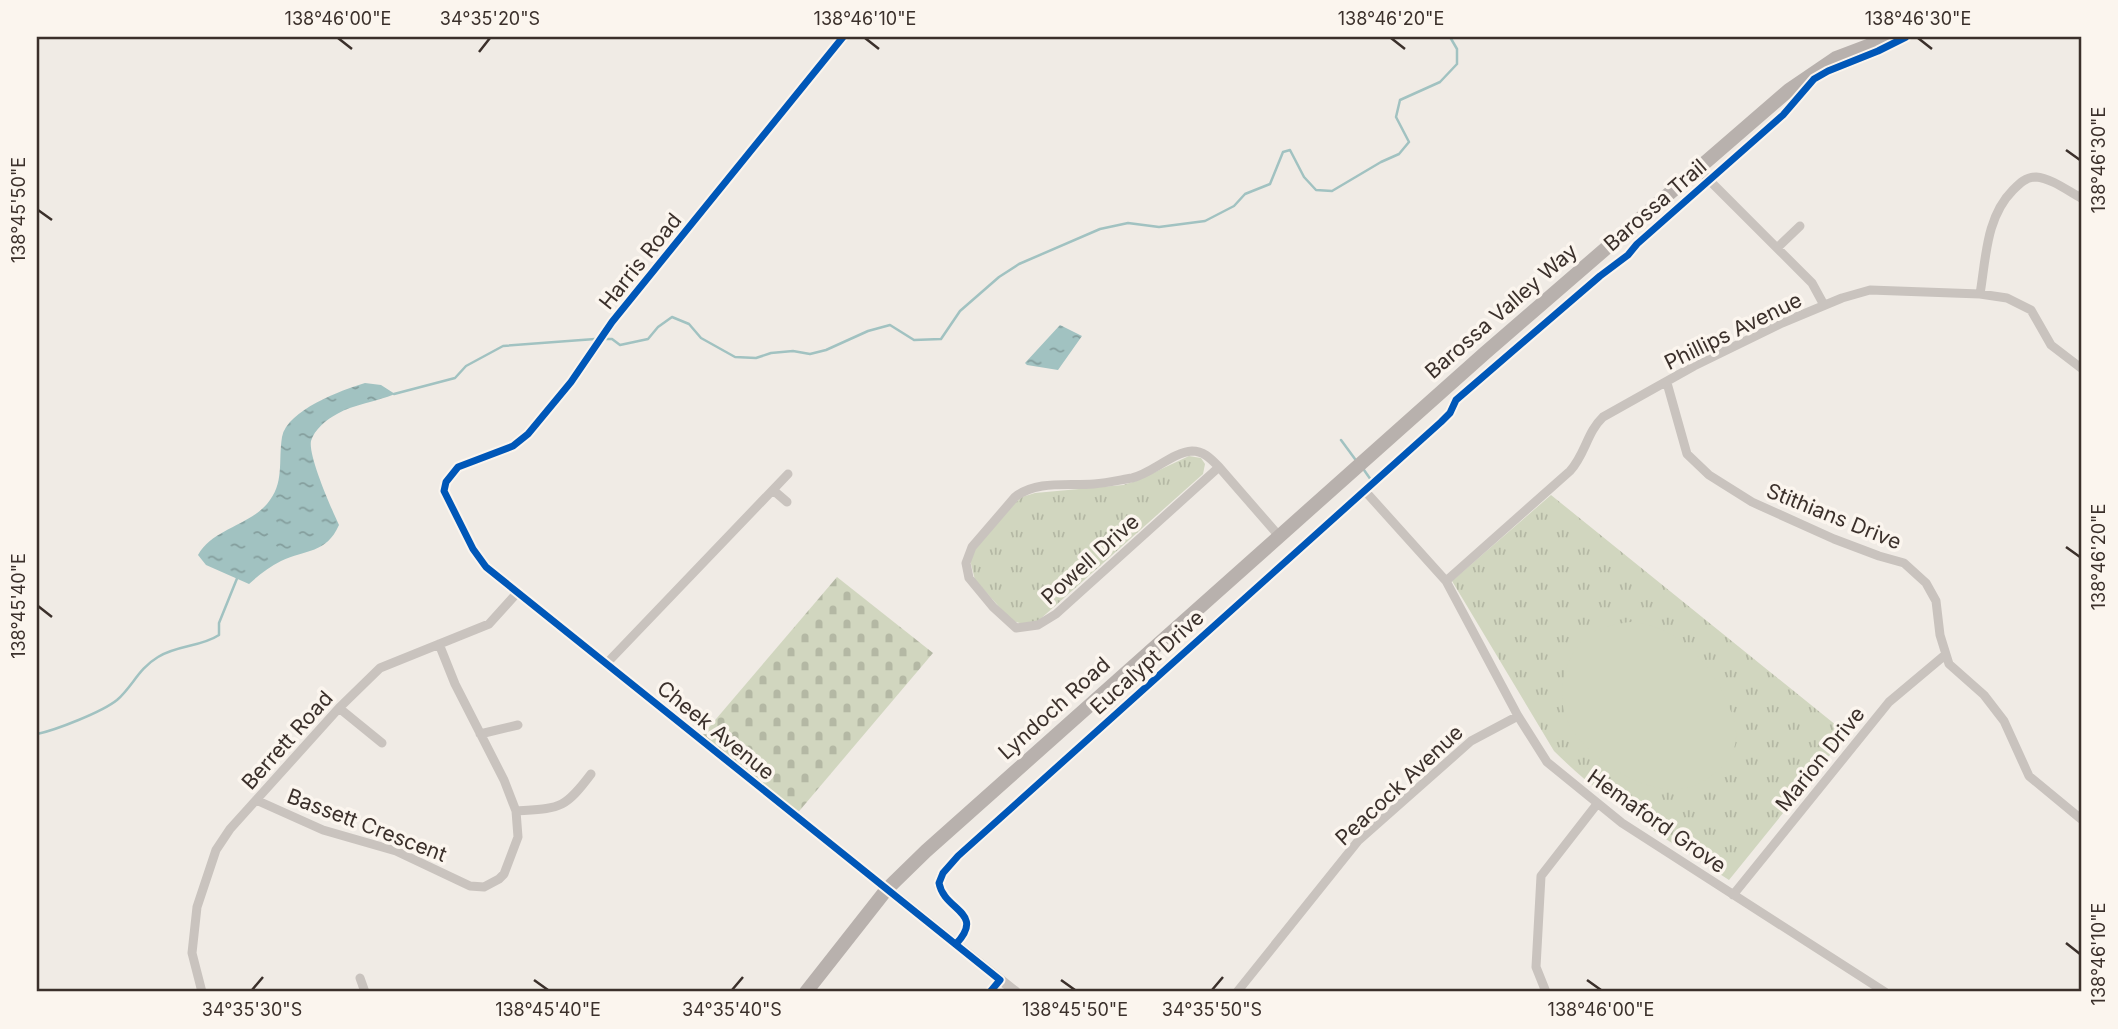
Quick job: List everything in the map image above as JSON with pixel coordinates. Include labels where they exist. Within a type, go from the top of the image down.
[{"type":"main road","name":"Barossa Valley Way","points":[[1349,474],[1697,168],[1804,78],[1836,58],[1885,37]]},
{"type":"main road","name":"Lyndoch Road","points":[[806,992],[887,889],[1105,689],[1349,474]]},
{"type":"street","name":"Harris Road","points":[[445,487],[458,467],[513,446],[528,434],[571,382],[621,312],[843,37]]},
{"type":"street","points":[[1697,168],[1812,283],[1824,305]]},
{"type":"street","points":[[1980,294],[1993,221],[2001,203],[2017,186],[2029,178],[2044,178],[2081,198]]},
{"type":"street","points":[[1777,248],[1800,226]]},
{"type":"street","name":"Phillips Avenue","points":[[1446,581],[1570,471],[1582,456],[1596,424],[1603,417],[1707,360],[1824,305],[1870,290],[1980,294],[2007,298],[2031,310],[2051,345],[2081,368]]},
{"type":"street","name":"Stithians Drive","points":[[1667,383],[1691,460],[1709,475],[1752,502],[1834,540],[1904,563],[1932,590],[1945,655]]},
{"type":"street","name":"Eucalypt Drive","points":[[956,944],[965,934],[967,924],[960,910],[947,900],[939,887],[941,876],[948,866],[1441,422]]},
{"type":"street","name":"Powell Drive","points":[[1219,467],[1056,614],[1038,625],[1022,629],[1010,624],[969,578],[966,563],[972,547],[1022,491],[1038,486],[1097,484],[1136,477],[1187,452],[1201,452],[1219,467],[1279,536]]},
{"type":"street","points":[[606,664],[788,474]]},
{"type":"street","name":"Cheek Avenue","points":[[445,487],[454,513],[486,567],[1016,992]]},
{"type":"street","points":[[774,489],[787,502]]},
{"type":"street","name":"Hemaford Grove","points":[[1365,491],[1446,581],[1541,755],[1622,823],[1885,992]]},
{"type":"street","name":"Berrett Road","points":[[202,992],[192,953],[197,907],[216,850],[230,829],[339,708],[380,668],[489,624],[517,593]]},
{"type":"street","name":"Bassett Crescent","points":[[256,800],[323,830],[396,851],[470,886],[480,887],[494,883],[504,874],[518,836],[516,811],[504,780],[455,684],[439,644]]},
{"type":"street","points":[[1945,655],[1949,664],[1984,695],[2004,721],[2029,776],[2081,819]]},
{"type":"street","name":"Marion Drive","points":[[1733,895],[1889,702],[1945,655]]},
{"type":"street","points":[[339,708],[382,743]]},
{"type":"street","name":"Peacock Avenue","points":[[1237,992],[1358,841],[1471,741],[1518,716]]},
{"type":"street","points":[[480,734],[518,725]]},
{"type":"street","points":[[516,811],[558,808],[572,799],[591,774]]},
{"type":"street","points":[[1546,992],[1536,967],[1541,876],[1597,804]]},
{"type":"street","points":[[360,978],[365,992]]},
{"type":"street","points":[[990,992],[1000,979]]},
{"type":"green space","points":[[1189,456],[1201,458],[1205,464],[1203,474],[1037,622],[1027,625],[1012,621],[975,580],[970,560],[974,550],[1022,497],[1035,493],[1123,485]]},
{"type":"green space","points":[[1551,495],[1847,734],[1729,880],[1616,804],[1554,751],[1452,581]]},
{"type":"green space","points":[[837,577],[933,653],[795,816],[699,739]]},
{"type":"green space","points":[[1630,622],[1662,630],[1689,648],[1711,673],[1727,702],[1735,724],[1733,752],[1725,764],[1702,782],[1685,788],[1668,789],[1631,779],[1598,757],[1573,731],[1567,720],[1563,708],[1563,683],[1570,658],[1577,647],[1595,632]]},
{"type":"water","points":[[1060,325],[1082,336],[1058,370],[1027,365],[1025,363]]},
{"type":"water","points":[[365,383],[381,385],[395,394],[333,416],[318,429],[311,441],[317,470],[339,525],[328,541],[322,546],[277,563],[249,584],[206,565],[198,555],[204,546],[221,533],[250,518],[273,496],[279,480],[282,437],[286,427],[304,410]]},
{"type":"waterway","points":[[605,339],[612,339],[620,345],[648,339],[672,317],[689,324],[701,338],[735,357],[756,358],[771,353],[793,351],[810,354],[890,325],[914,340],[941,339],[960,311],[999,277],[1019,264],[1100,229],[1128,223],[1159,227],[1205,221],[1234,206],[1245,194],[1270,184],[1283,152],[1290,150],[1304,177],[1316,190],[1332,191],[1399,154],[1409,142],[1396,117],[1400,100],[1440,82],[1457,64],[1457,49],[1450,37]]},
{"type":"waterway","points":[[394,394],[455,378],[466,366],[503,346],[595,339]]},
{"type":"waterway","points":[[1341,440],[1355,459]]},
{"type":"waterway","points":[[1364,470],[1371,480]]},
{"type":"waterway","points":[[37,734],[78,720],[110,705],[123,695],[145,667],[158,657],[219,635],[219,623],[238,576]]},
{"type":"cycle path","points":[[843,37],[612,322],[571,382],[528,434],[513,446],[458,467],[446,482],[444,491],[473,549],[486,567],[1000,980],[990,992]]},
{"type":"cycle path","name":"Barossa Trail","points":[[956,944],[967,925],[961,912],[942,892],[939,883],[943,873],[958,856],[1441,422],[1450,413],[1456,400],[1628,255],[1637,244],[1783,115],[1814,79],[1906,37]]}]
